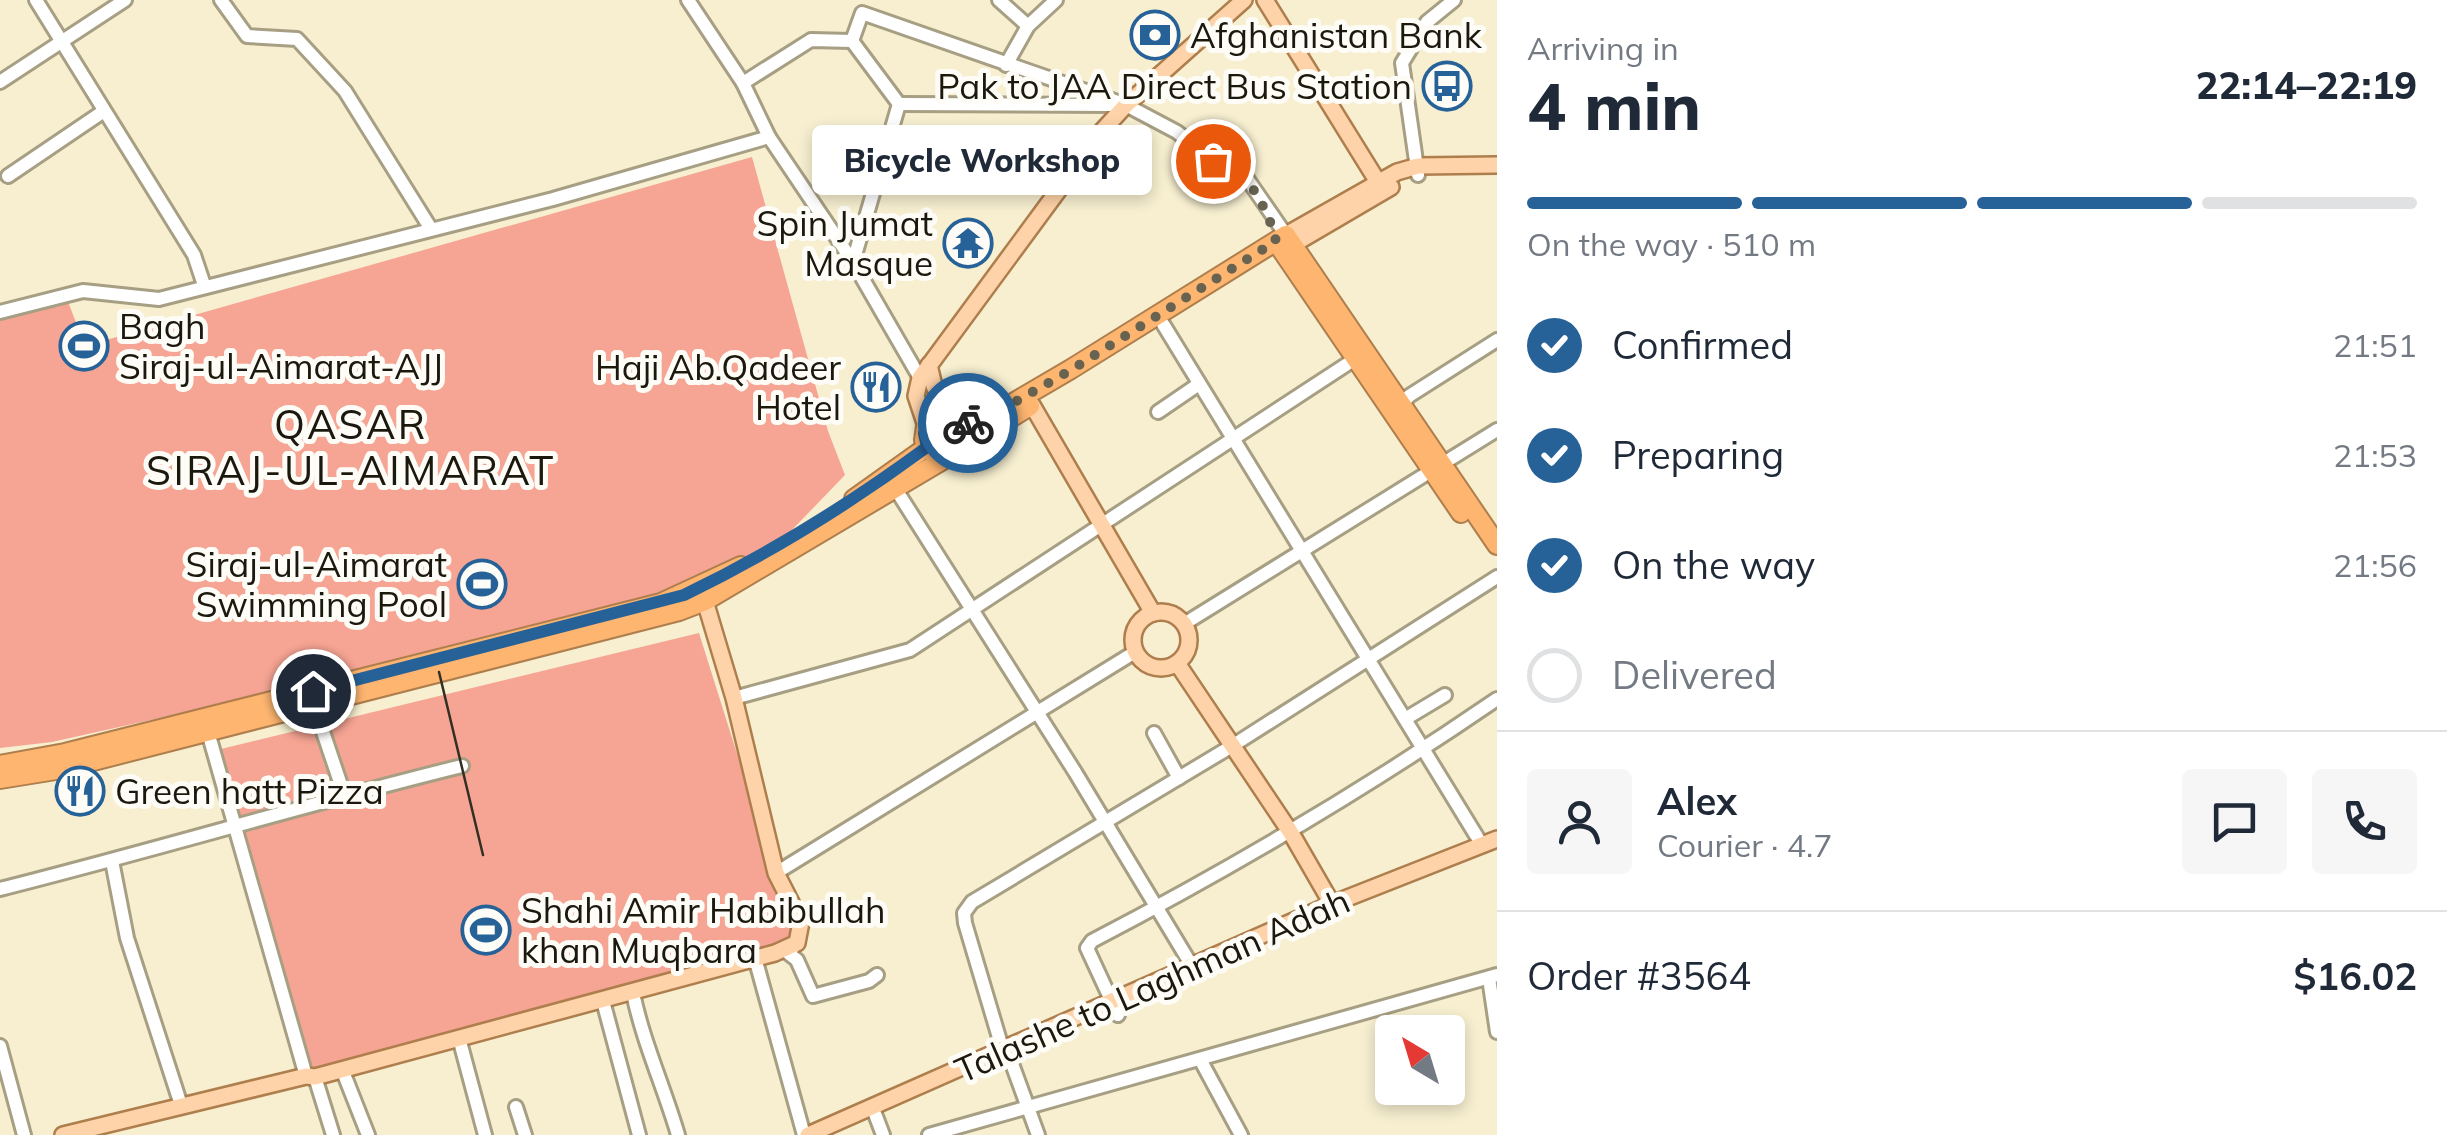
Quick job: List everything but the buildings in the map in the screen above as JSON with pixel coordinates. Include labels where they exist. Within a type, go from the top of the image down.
[{"type":"highway","points":[[0,765],[206,725],[679,612],[704,601],[952,454],[1164,324],[1284,243]]},
{"type":"highway","points":[[1284,243],[1497,561]]},
{"type":"highway","points":[[927,447],[926,426],[936,417],[956,421],[1008,406],[1284,243]]},
{"type":"highway","points":[[1360,356],[1401,406],[1436,468],[1497,544]]},
{"type":"highway","points":[[952,454],[964,438],[956,421]]},
{"type":"highway","points":[[927,447],[952,454]]},
{"type":"highway","points":[[0,780],[62,769],[206,725],[684,595],[866,491],[927,447]]},
{"type":"main road","points":[[926,426],[916,396],[924,371],[1102,131],[1244,0]]},
{"type":"main road","points":[[1265,0],[1380,186]]},
{"type":"main road","points":[[1284,243],[1397,172],[1497,165]]},
{"type":"main road","points":[[1418,170],[1497,175]]},
{"type":"main road","points":[[924,371],[956,421]]},
{"type":"main road","points":[[1032,405],[1153,613]]},
{"type":"main road","points":[[62,1135],[603,1002],[797,943],[800,922],[776,873],[734,698],[704,601]]},
{"type":"main road","points":[[1153,613],[1170,614],[1184,624],[1189,645],[1178,663],[1159,668],[1141,660],[1134,632],[1139,623],[1153,613]]},
{"type":"main road","points":[[1178,663],[1291,833],[1332,904]]},
{"type":"main road","name":"Talashe to Laghman Adah","points":[[806,1135],[1113,1008],[1192,966],[1332,904],[1490,842]]},
{"type":"street","points":[[36,0],[194,255],[204,285]]},
{"type":"street","points":[[0,82],[125,0]]},
{"type":"street","points":[[220,0],[246,36],[298,39],[346,91],[431,229]]},
{"type":"street","points":[[688,0],[743,82],[770,137],[924,371]]},
{"type":"street","points":[[999,0],[1028,26]]},
{"type":"street","points":[[1006,65],[1028,26],[1056,0]]},
{"type":"street","points":[[1418,170],[1402,64],[1427,22],[1445,3]]},
{"type":"street","points":[[852,41],[862,13],[1126,105],[1178,132],[1213,161],[1248,180],[1284,243]]},
{"type":"street","points":[[743,82],[811,40],[852,41]]},
{"type":"street","points":[[852,41],[898,104]]},
{"type":"street","points":[[898,104],[1126,105]]},
{"type":"street","points":[[853,262],[898,104]]},
{"type":"street","points":[[8,176],[104,111]]},
{"type":"street","points":[[0,312],[83,292],[159,299],[553,200],[770,137]]},
{"type":"street","points":[[1164,324],[1405,719],[1490,842]]},
{"type":"street","points":[[1401,406],[1408,396],[1497,340]]},
{"type":"street","points":[[734,698],[910,650],[1360,356]]},
{"type":"street","points":[[1158,412],[1199,384]]},
{"type":"street","points":[[1184,624],[1497,430]]},
{"type":"street","points":[[895,488],[1192,966]]},
{"type":"street","points":[[1038,1135],[1012,1061],[1003,1051],[964,913],[972,902],[1232,746],[1497,577]]},
{"type":"street","points":[[776,873],[1136,652]]},
{"type":"street","points":[[1405,719],[1445,696]]},
{"type":"street","points":[[1113,1008],[1087,948],[1092,942],[1291,833],[1497,698]]},
{"type":"street","points":[[318,714],[345,797]]},
{"type":"street","points":[[206,725],[310,1077],[333,1135]]},
{"type":"street","points":[[1154,733],[1179,778]]},
{"type":"street","points":[[0,889],[462,766]]},
{"type":"street","points":[[112,861],[127,938],[181,1105]]},
{"type":"street","points":[[797,943],[788,953],[797,960],[813,996],[869,982],[877,975]]},
{"type":"street","points":[[755,958],[806,1135]]},
{"type":"street","points":[[929,1135],[1493,977],[1497,1032]]},
{"type":"street","points":[[634,993],[640,1024],[678,1135]]},
{"type":"street","points":[[603,1002],[639,1135]]},
{"type":"street","points":[[460,1038],[486,1135]]},
{"type":"street","points":[[0,1046],[24,1135]]},
{"type":"street","points":[[1201,1061],[1241,1135]]},
{"type":"street","points":[[342,1069],[368,1135]]},
{"type":"street","points":[[516,1106],[525,1135]]},
{"type":"street","points":[[872,1106],[883,1135]]},
{"type":"shaded area","points":[[752,157],[828,431],[845,475],[789,533],[735,564],[652,600],[182,713],[52,742],[0,748],[0,318],[67,299],[85,346]]},
{"type":"shaded area","name":"Siraj-ul-Aimarat Swimming Pool","points":[[500,569],[505,589],[464,600],[459,580]]},
{"type":"shaded area","points":[[699,633],[796,941],[309,1074],[221,749]]},
{"type":"railway","points":[[439,672],[483,855]]},
{"type":"way so far","points":[[968,423],[1008,406],[1071,370],[1276,241],[1268,215],[1248,180],[1213,161]]},
{"type":"place","name":"Afghanistan Bank","points":[[1155,35]]},
{"type":"place","name":"Pak to JAA Direct Bus Station","points":[[1447,86]]},
{"type":"place","name":"Bicycle Workshop","points":[[1213,161]]},
{"type":"place","name":"Spin Jumat Masque","points":[[968,243]]},
{"type":"place","name":"Bagh Siraj-ul-Aimarat-AJJ","points":[[84,346]]},
{"type":"place","name":"Haji Ab.Qadeer Hotel","points":[[876,387]]},
{"type":"place","name":"Siraj-ul-Aimarat Swimming Pool","points":[[482,584]]},
{"type":"place","name":"Green hatt Pizza","points":[[80,791]]},
{"type":"place","name":"Shahi Amir Habibullah khan Muqbara","points":[[486,930]]},
{"type":"district","name":"QASAR SIRAJ-UL-AIMARAT","points":[[351,447]]},
{"type":"route","points":[[313,691],[684,595],[866,491],[927,447],[926,426],[936,417],[950,416],[961,425],[968,423]]}]
